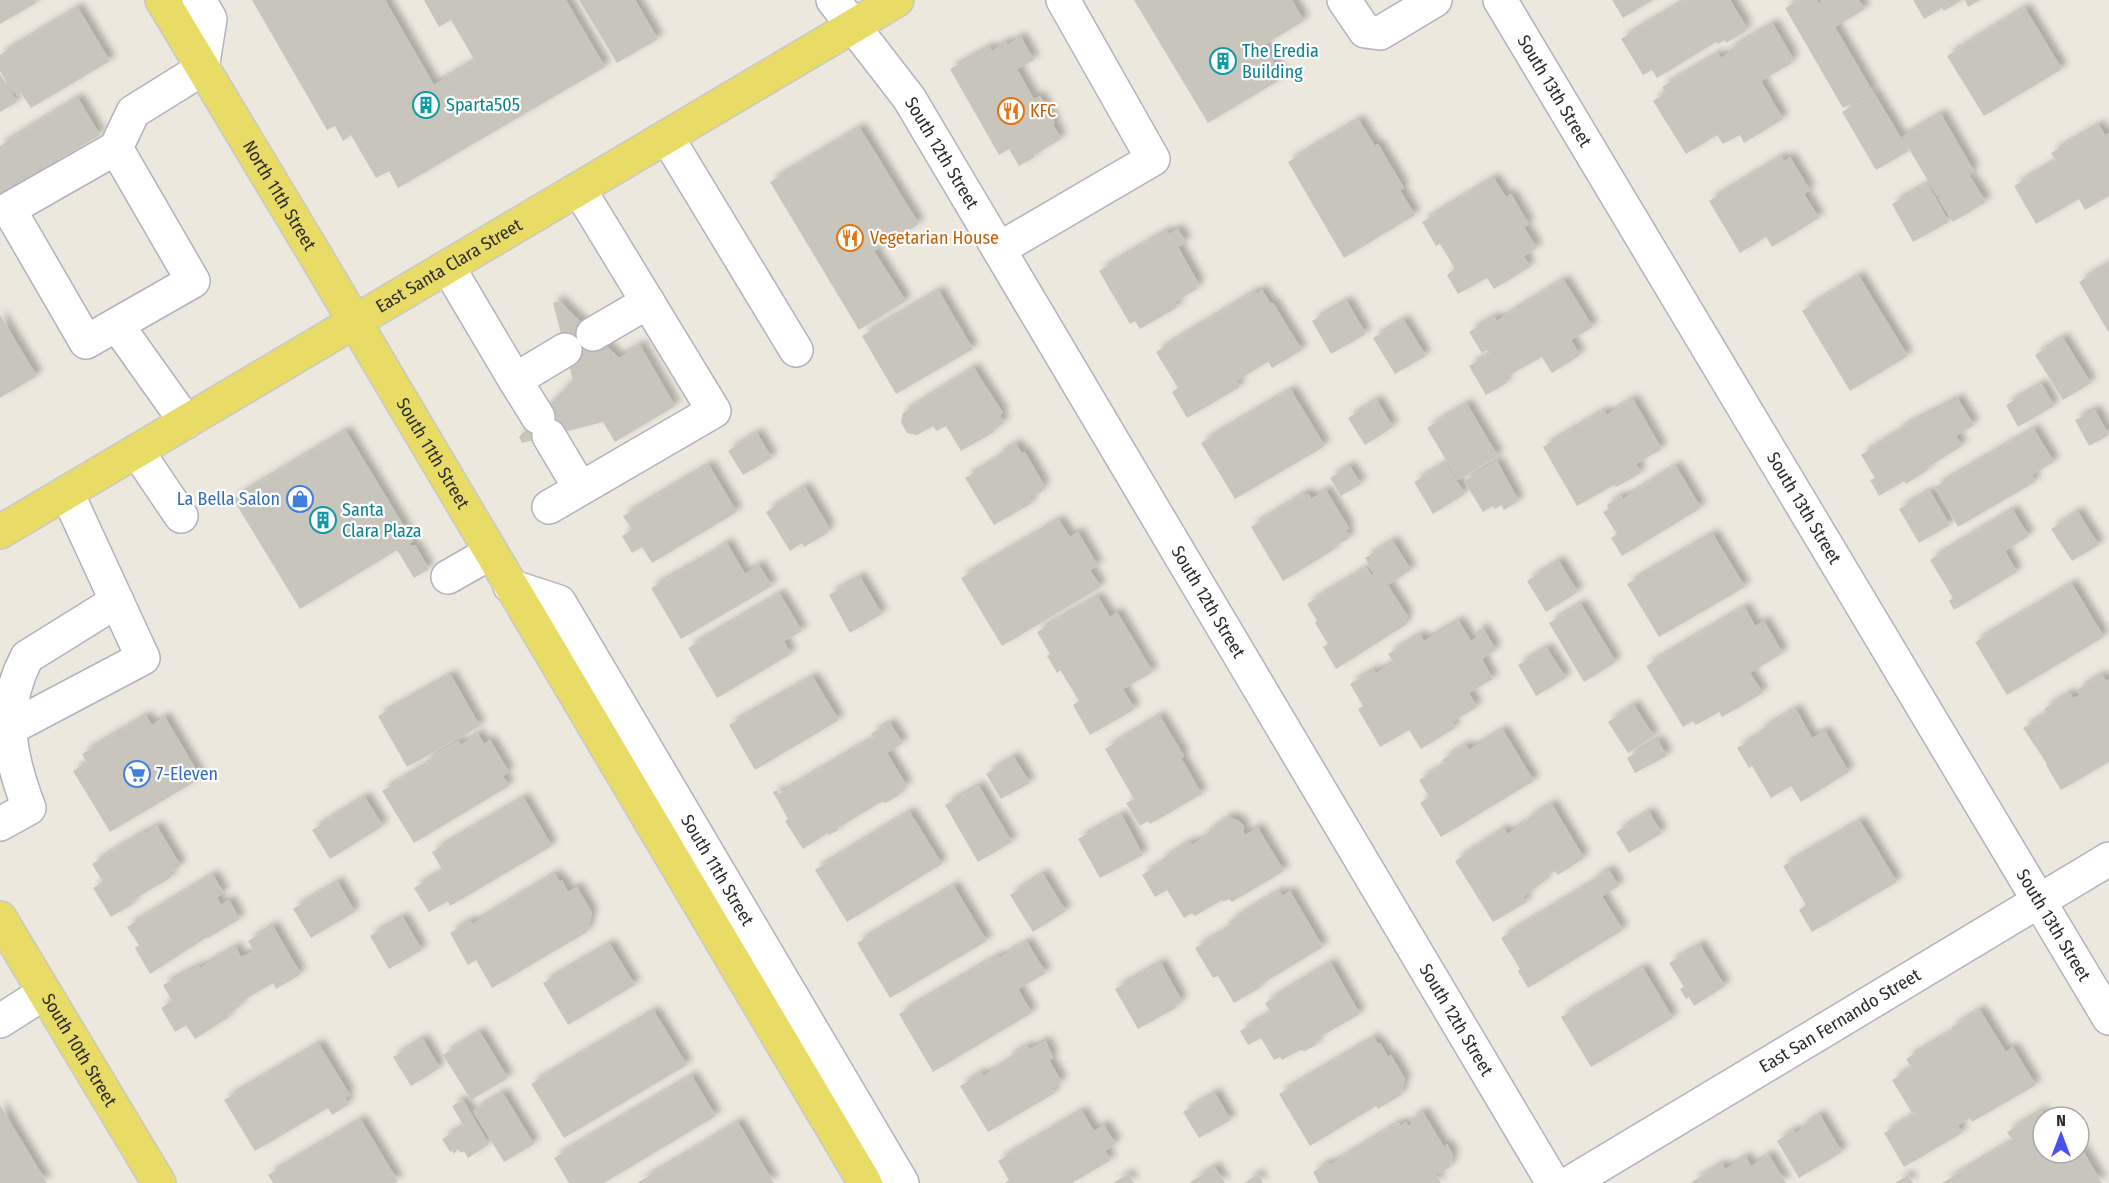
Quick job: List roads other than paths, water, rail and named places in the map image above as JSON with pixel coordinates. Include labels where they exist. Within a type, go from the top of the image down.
[{"type":"main road","name":"North 11th Street","points":[[162,0],[355,323]]},
{"type":"main road","name":"East Santa Clara Street","points":[[0,532],[897,0]]},
{"type":"main road","name":"South 11th Street","points":[[355,323],[865,1183]]},
{"type":"main road","name":"South 10th Street","points":[[0,918],[159,1183]]},
{"type":"street","points":[[116,148],[193,281],[86,342],[9,209],[116,148],[133,112],[202,69],[210,19],[199,0]]},
{"type":"street","name":"South 12th Street","points":[[832,0],[909,98],[1553,1183]]},
{"type":"street","points":[[999,249],[1154,159],[1064,0]]},
{"type":"street","points":[[1344,0],[1365,31],[1380,33],[1435,0]]},
{"type":"street","name":"South 13th Street","points":[[1500,0],[2109,1018]]},
{"type":"street","points":[[666,137],[796,350]]},
{"type":"street","points":[[549,507],[714,411],[579,189]]},
{"type":"street","points":[[448,267],[580,488]]},
{"type":"street","points":[[593,334],[648,302]]},
{"type":"street","points":[[117,325],[186,422]]},
{"type":"street","points":[[516,380],[565,350]]},
{"type":"street","points":[[137,451],[181,516]]},
{"type":"street","points":[[3,732],[142,658],[67,492]]},
{"type":"street","points":[[448,577],[490,553]]},
{"type":"street","name":"South 11th Street","points":[[510,586],[559,602],[902,1183]]},
{"type":"street","points":[[0,824],[29,808],[10,760],[1,724],[6,693],[18,668],[27,657],[117,601]]},
{"type":"street","name":"East San Fernando Street","points":[[1570,1183],[2109,859]]},
{"type":"street","points":[[0,1021],[44,993]]},
{"type":"place","name":"The Eredia Building","points":[[1223,61]]},
{"type":"place","name":"Sparta505","points":[[426,105]]},
{"type":"place","name":"KFC","points":[[1011,111]]},
{"type":"place","name":"Vegetarian House","points":[[850,238]]},
{"type":"place","name":"La Bella Salon","points":[[300,499]]},
{"type":"place","name":"Santa Clara Plaza","points":[[323,520]]},
{"type":"place","name":"7-Eleven","points":[[137,774]]}]
